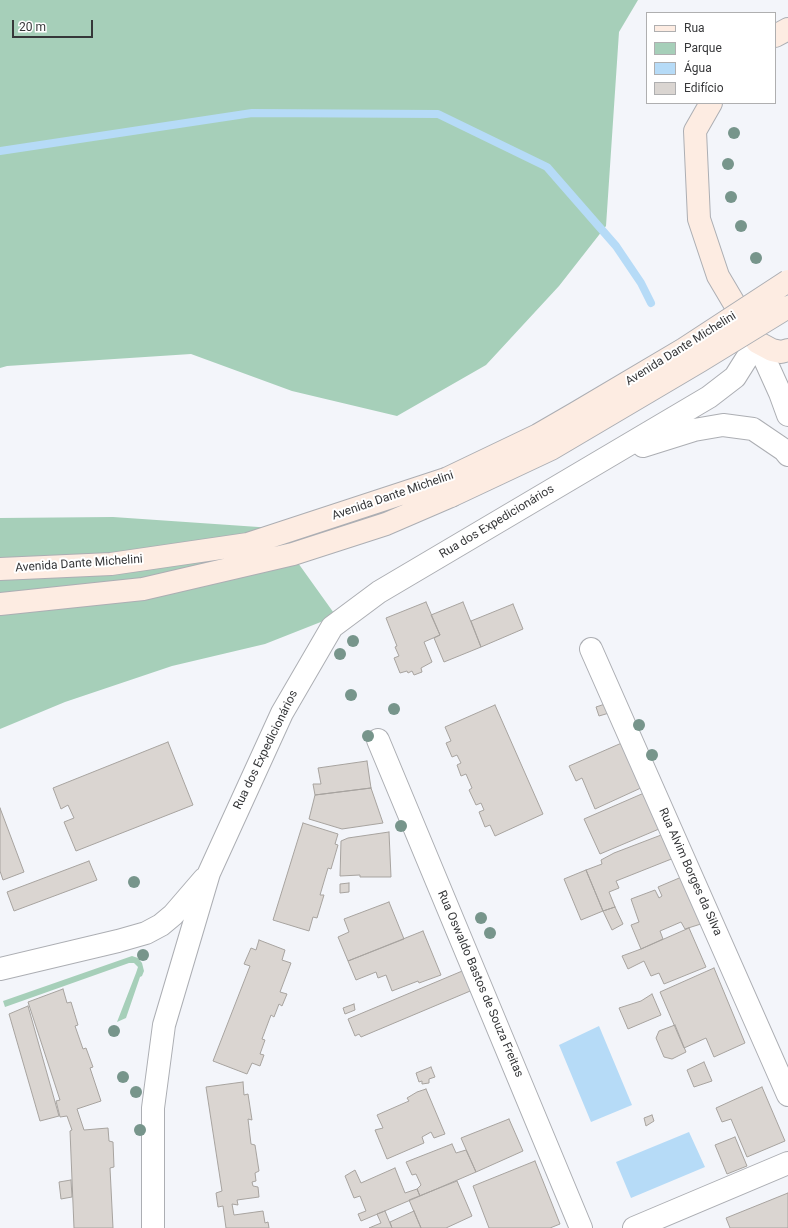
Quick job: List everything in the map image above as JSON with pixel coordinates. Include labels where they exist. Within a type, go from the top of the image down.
[{"type":"main road","points":[[776,35],[788,29]]},
{"type":"main road","points":[[710,104],[695,131],[699,219],[718,276],[757,342],[772,350],[781,352],[788,350]]},
{"type":"main road","name":"Avenida Dante Michelini","points":[[0,604],[144,589],[293,554],[386,524],[684,349],[788,281]]},
{"type":"main road","name":"Avenida Dante Michelini","points":[[0,569],[111,564],[248,544],[448,488],[551,449],[788,307]]},
{"type":"street","points":[[757,342],[788,414]]},
{"type":"street","name":"Rua dos Expedicionários","points":[[153,1228],[153,1108],[164,1026],[209,873],[282,713],[332,627],[379,592],[709,397],[735,377],[757,342]]},
{"type":"street","points":[[605,458],[694,430],[723,425],[752,429],[784,450],[788,455]]},
{"type":"street","name":"Rua Alvim Borges da Silva","points":[[591,649],[788,1095]]},
{"type":"street","name":"Rua Oswaldo Bastos de Souza Freitas","points":[[378,740],[581,1228]]},
{"type":"street","points":[[0,969],[146,933],[161,925],[173,915],[209,873]]},
{"type":"street","points":[[634,1228],[788,1163]]},
{"type":"green space","points":[[0,0],[638,0],[619,32],[606,226],[559,286],[486,365],[397,416],[292,391],[191,354],[7,366],[0,368]]},
{"type":"green space","points":[[113,517],[273,528],[336,616],[265,644],[172,666],[65,702],[0,729],[0,518]]},
{"type":"green space","points":[[132,956],[138,958],[142,963],[144,971],[140,977],[126,1018],[117,1022],[138,967],[134,963],[129,963],[5,1007],[3,1001]]},
{"type":"water","points":[[599,1026],[632,1105],[591,1122],[559,1045]]},
{"type":"water","points":[[689,1132],[705,1167],[631,1198],[616,1162]]},
{"type":"building","points":[[426,602],[440,635],[424,642],[432,662],[421,668],[422,672],[414,675],[412,671],[408,673],[407,671],[400,673],[394,658],[399,656],[395,647],[397,646],[386,618]]},
{"type":"building","points":[[463,602],[481,647],[444,662],[434,638],[440,635],[431,615]]},
{"type":"building","points":[[513,604],[523,629],[481,647],[471,621]]},
{"type":"building","points":[[605,704],[609,713],[599,716],[596,707]]},
{"type":"building","points":[[495,705],[543,814],[495,836],[490,825],[485,827],[479,812],[484,810],[481,803],[476,805],[469,790],[472,788],[466,774],[461,776],[457,765],[461,763],[457,755],[452,757],[446,743],[451,741],[445,727]]},
{"type":"building","points":[[168,742],[193,805],[76,851],[64,822],[74,818],[68,805],[61,809],[53,788]]},
{"type":"building","points":[[624,742],[643,787],[595,809],[582,778],[576,781],[569,766]]},
{"type":"building","points":[[367,761],[371,788],[315,795],[313,784],[321,784],[318,768]]},
{"type":"building","points":[[371,788],[383,823],[342,829],[309,819],[315,795]]},
{"type":"building","points":[[644,793],[659,829],[600,854],[584,819]]},
{"type":"building","points":[[0,808],[24,872],[3,880],[0,871]]},
{"type":"building","points":[[303,823],[338,834],[335,844],[338,845],[331,869],[328,868],[320,895],[324,895],[317,918],[313,917],[309,931],[273,920]]},
{"type":"building","points":[[389,832],[391,877],[360,877],[360,875],[340,876],[341,841],[348,838]]},
{"type":"building","points":[[669,832],[679,856],[616,881],[619,888],[609,892],[615,907],[603,911],[586,870],[602,864],[601,860],[614,853]]},
{"type":"building","points":[[89,861],[97,880],[14,911],[7,892]]},
{"type":"building","points":[[586,870],[603,911],[581,920],[564,879]]},
{"type":"building","points":[[684,876],[704,923],[685,929],[681,922],[660,931],[663,939],[641,949],[631,925],[639,922],[631,899],[655,890],[659,898],[662,896],[658,887]]},
{"type":"building","points":[[349,883],[349,892],[340,893],[340,884]]},
{"type":"building","points":[[389,902],[404,939],[348,961],[338,937],[349,932],[344,919]]},
{"type":"building","points":[[615,907],[623,924],[612,930],[603,911]]},
{"type":"building","points":[[689,928],[706,967],[664,984],[659,973],[651,976],[644,961],[628,969],[622,956]]},
{"type":"building","points":[[423,931],[441,975],[419,983],[418,981],[392,991],[386,975],[378,978],[376,972],[356,980],[348,961]]},
{"type":"building","points":[[259,940],[285,950],[282,960],[291,963],[280,992],[287,994],[282,1006],[279,1004],[274,1017],[271,1015],[262,1039],[265,1040],[260,1054],[264,1055],[260,1066],[252,1063],[247,1074],[213,1061],[250,966],[244,964],[251,948],[256,950]]},
{"type":"building","points":[[714,968],[745,1043],[714,1057],[706,1038],[684,1048],[660,992]]},
{"type":"building","points":[[467,969],[475,989],[361,1037],[359,1034],[355,1036],[348,1019]]},
{"type":"building","points":[[63,989],[67,1003],[71,1002],[78,1025],[75,1026],[83,1049],[86,1048],[93,1067],[90,1068],[101,1101],[77,1109],[84,1130],[108,1128],[109,1141],[113,1142],[114,1167],[110,1168],[113,1228],[74,1228],[70,1131],[72,1130],[67,1116],[60,1117],[56,1101],[60,1100],[28,1002]]},
{"type":"building","points":[[652,994],[661,1015],[628,1029],[619,1008],[641,1001]]},
{"type":"building","points":[[354,1004],[355,1010],[345,1014],[343,1008]]},
{"type":"building","points":[[28,1006],[59,1116],[40,1121],[9,1014]]},
{"type":"building","points":[[675,1025],[686,1052],[672,1059],[664,1057],[656,1038],[659,1031]]},
{"type":"building","points":[[704,1062],[712,1081],[694,1087],[687,1070]]},
{"type":"building","points":[[431,1067],[435,1077],[429,1079],[429,1083],[422,1084],[422,1081],[419,1082],[416,1073]]},
{"type":"building","points":[[243,1082],[244,1095],[248,1094],[252,1120],[248,1119],[251,1144],[255,1145],[259,1171],[255,1173],[256,1181],[252,1182],[253,1186],[258,1187],[259,1197],[237,1200],[238,1205],[232,1204],[234,1215],[263,1211],[265,1223],[268,1222],[269,1228],[226,1228],[223,1206],[218,1207],[216,1193],[222,1191],[206,1087]]},
{"type":"building","points":[[762,1087],[785,1141],[747,1157],[731,1119],[722,1122],[716,1108]]},
{"type":"building","points":[[426,1089],[445,1134],[434,1138],[431,1132],[422,1137],[424,1143],[387,1159],[375,1130],[383,1128],[377,1115],[409,1101],[407,1098]]},
{"type":"building","points":[[652,1115],[654,1121],[646,1126],[644,1118]]},
{"type":"building","points":[[509,1119],[523,1151],[476,1172],[461,1138]]},
{"type":"building","points":[[735,1137],[747,1166],[727,1174],[715,1145]]},
{"type":"building","points":[[452,1144],[456,1153],[466,1150],[476,1172],[420,1196],[417,1189],[421,1185],[416,1174],[412,1175],[406,1162]]},
{"type":"building","points":[[535,1161],[560,1224],[550,1228],[489,1228],[473,1186]]},
{"type":"building","points":[[395,1168],[405,1193],[417,1189],[420,1196],[361,1221],[358,1214],[366,1211],[360,1196],[354,1198],[345,1176],[355,1170],[361,1183]]},
{"type":"building","points":[[71,1180],[72,1197],[61,1199],[59,1182]]},
{"type":"building","points":[[457,1181],[472,1216],[446,1228],[421,1228],[409,1200]]},
{"type":"building","points":[[788,1193],[788,1228],[730,1228],[726,1218]]},
{"type":"building","points":[[385,1211],[392,1228],[369,1228],[381,1223],[377,1214]]},
{"type":"building","points":[[414,1211],[421,1228],[392,1228],[390,1222]]},
{"type":"waterway","points":[[0,151],[252,113],[438,114],[547,167],[616,246],[641,283],[651,303]]}]
